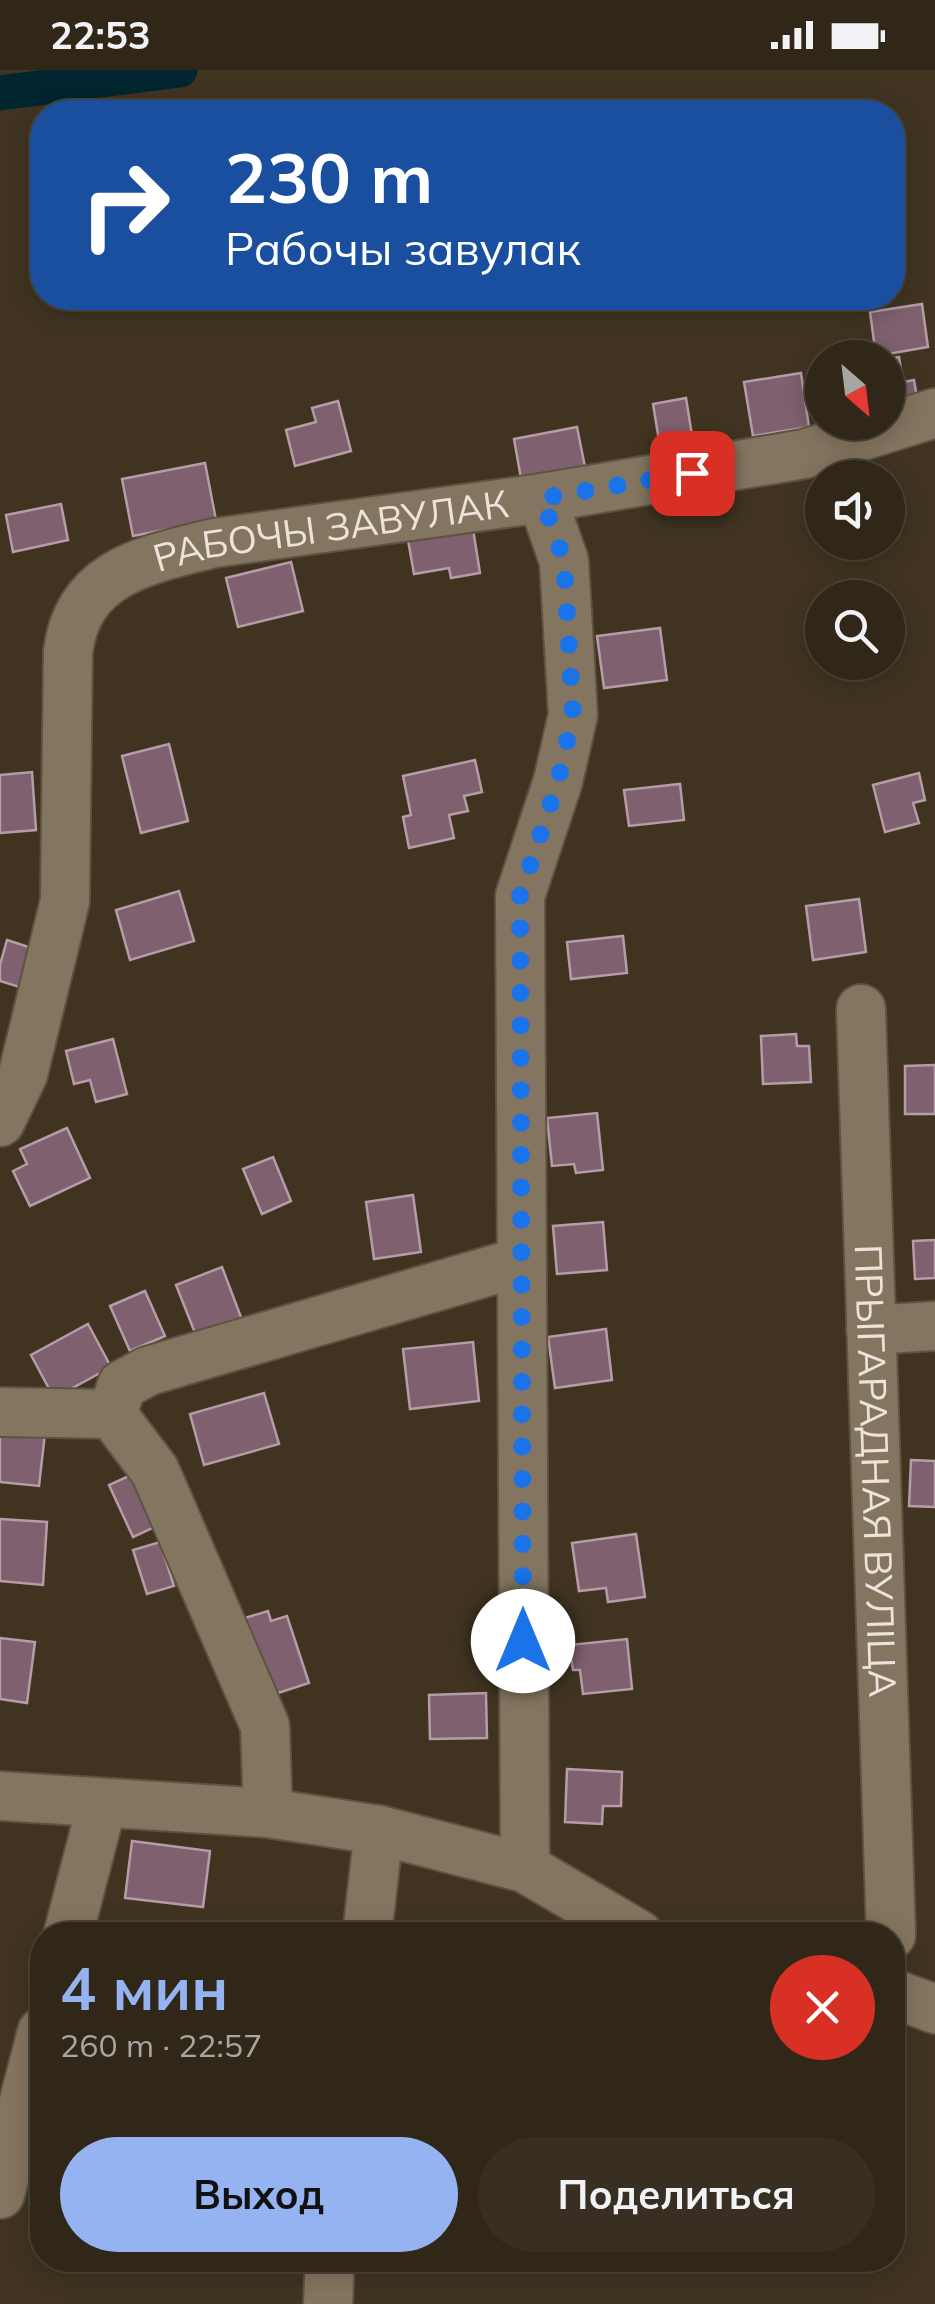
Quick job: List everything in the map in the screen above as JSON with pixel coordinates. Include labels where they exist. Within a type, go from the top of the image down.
[{"type":"street","name":"РАБОЧЫ ЗАВУЛАК","points":[[0,1122],[23,1074],[65,901],[70,629],[88,598],[118,574],[214,543],[542,498],[804,454],[935,414]]},
{"type":"street","points":[[525,1868],[520,896],[558,781],[573,715],[564,561],[542,498]]},
{"type":"street","name":"ПРЫГАРАДНАЯ ВУЛІЦА","points":[[861,1009],[891,1922]]},
{"type":"street","points":[[112,1414],[122,1384],[148,1371],[520,1262]]},
{"type":"street","points":[[871,1330],[935,1326]]},
{"type":"street","points":[[0,1412],[112,1414]]},
{"type":"street","points":[[112,1414],[155,1471],[265,1726],[268,1813]]},
{"type":"street","points":[[0,1796],[268,1813],[380,1830],[525,1868],[617,1922]]},
{"type":"street","points":[[71,1922],[102,1804]]},
{"type":"street","points":[[369,1922],[380,1830]]},
{"type":"street","points":[[905,1998],[935,2009]]},
{"type":"street","points":[[0,2194],[30,2078]]},
{"type":"street","points":[[328,2304],[329,2272]]},
{"type":"building","points":[[922,304],[928,347],[905,351],[905,340],[874,340],[870,312],[905,310],[905,307]]},
{"type":"building","points":[[801,373],[805,428],[753,436],[744,382]]},
{"type":"building","points":[[914,380],[919,409],[905,412],[905,382]]},
{"type":"building","points":[[686,398],[695,454],[662,459],[653,404]]},
{"type":"building","points":[[338,401],[351,451],[295,466],[286,430],[316,422],[312,408]]},
{"type":"building","points":[[577,427],[586,472],[522,484],[514,439]]},
{"type":"building","points":[[205,463],[216,520],[133,536],[122,479]]},
{"type":"building","points":[[61,504],[68,540],[13,552],[6,515]]},
{"type":"building","points":[[473,529],[480,573],[451,578],[449,568],[414,574],[408,540]]},
{"type":"building","points":[[291,562],[303,611],[238,627],[226,578]]},
{"type":"building","points":[[660,628],[667,680],[604,688],[597,636]]},
{"type":"building","points":[[169,744],[188,821],[141,833],[122,756]]},
{"type":"building","points":[[475,760],[482,792],[464,796],[468,811],[449,815],[454,838],[409,848],[403,817],[411,815],[403,776]]},
{"type":"building","points":[[32,772],[36,830],[0,833],[0,775]]},
{"type":"building","points":[[919,773],[925,800],[913,803],[919,823],[885,832],[873,785]]},
{"type":"building","points":[[680,784],[684,820],[629,826],[624,790]]},
{"type":"building","points":[[179,891],[194,941],[130,960],[116,910]]},
{"type":"building","points":[[859,899],[866,952],[813,960],[806,906]]},
{"type":"building","points":[[623,936],[627,973],[571,979],[567,942]]},
{"type":"building","points":[[7,940],[38,950],[26,989],[0,981]]},
{"type":"building","points":[[796,1034],[797,1046],[809,1046],[811,1082],[763,1084],[761,1036]]},
{"type":"building","points":[[113,1039],[127,1094],[96,1102],[90,1080],[74,1084],[66,1051]]},
{"type":"building","points":[[935,1065],[935,1114],[905,1114],[905,1066]]},
{"type":"building","points":[[597,1113],[603,1170],[576,1173],[574,1164],[552,1166],[547,1118]]},
{"type":"building","points":[[67,1128],[90,1178],[30,1206],[13,1171],[27,1164],[20,1149]]},
{"type":"building","points":[[273,1157],[291,1201],[262,1214],[243,1169]]},
{"type":"building","points":[[413,1195],[421,1252],[374,1259],[366,1202]]},
{"type":"building","points":[[603,1222],[607,1270],[557,1274],[553,1226]]},
{"type":"building","points":[[935,1240],[935,1278],[915,1279],[913,1241]]},
{"type":"building","points":[[222,1267],[244,1325],[199,1343],[176,1285]]},
{"type":"building","points":[[145,1291],[165,1336],[130,1351],[110,1306]]},
{"type":"building","points":[[88,1324],[111,1367],[54,1398],[31,1355]]},
{"type":"building","points":[[606,1329],[612,1380],[555,1388],[548,1337]]},
{"type":"building","points":[[473,1342],[479,1401],[410,1409],[403,1349]]},
{"type":"building","points":[[264,1393],[279,1444],[204,1465],[190,1414]]},
{"type":"building","points":[[0,1428],[45,1433],[39,1486],[0,1482]]},
{"type":"building","points":[[911,1460],[935,1461],[935,1507],[909,1506]]},
{"type":"building","points":[[131,1475],[155,1527],[133,1537],[109,1485]]},
{"type":"building","points":[[0,1519],[47,1522],[43,1585],[0,1581]]},
{"type":"building","points":[[636,1534],[645,1597],[608,1602],[606,1588],[579,1591],[572,1543]]},
{"type":"building","points":[[160,1542],[174,1586],[147,1594],[133,1550]]},
{"type":"building","points":[[268,1611],[271,1621],[287,1616],[309,1683],[263,1698],[238,1620]]},
{"type":"building","points":[[0,1638],[35,1642],[27,1703],[0,1699]]},
{"type":"building","points":[[627,1639],[632,1689],[583,1694],[580,1670],[573,1670],[569,1645]]},
{"type":"building","points":[[486,1693],[487,1738],[430,1739],[429,1695]]},
{"type":"building","points":[[567,1769],[622,1772],[621,1806],[603,1806],[602,1824],[565,1822]]},
{"type":"building","points":[[132,1841],[210,1851],[203,1907],[125,1898]]},
{"type":"waterway","points":[[0,93],[180,70]]},
{"type":"route","points":[[523,1641],[520,896],[558,781],[573,715],[564,561],[542,498],[692,473]]}]
